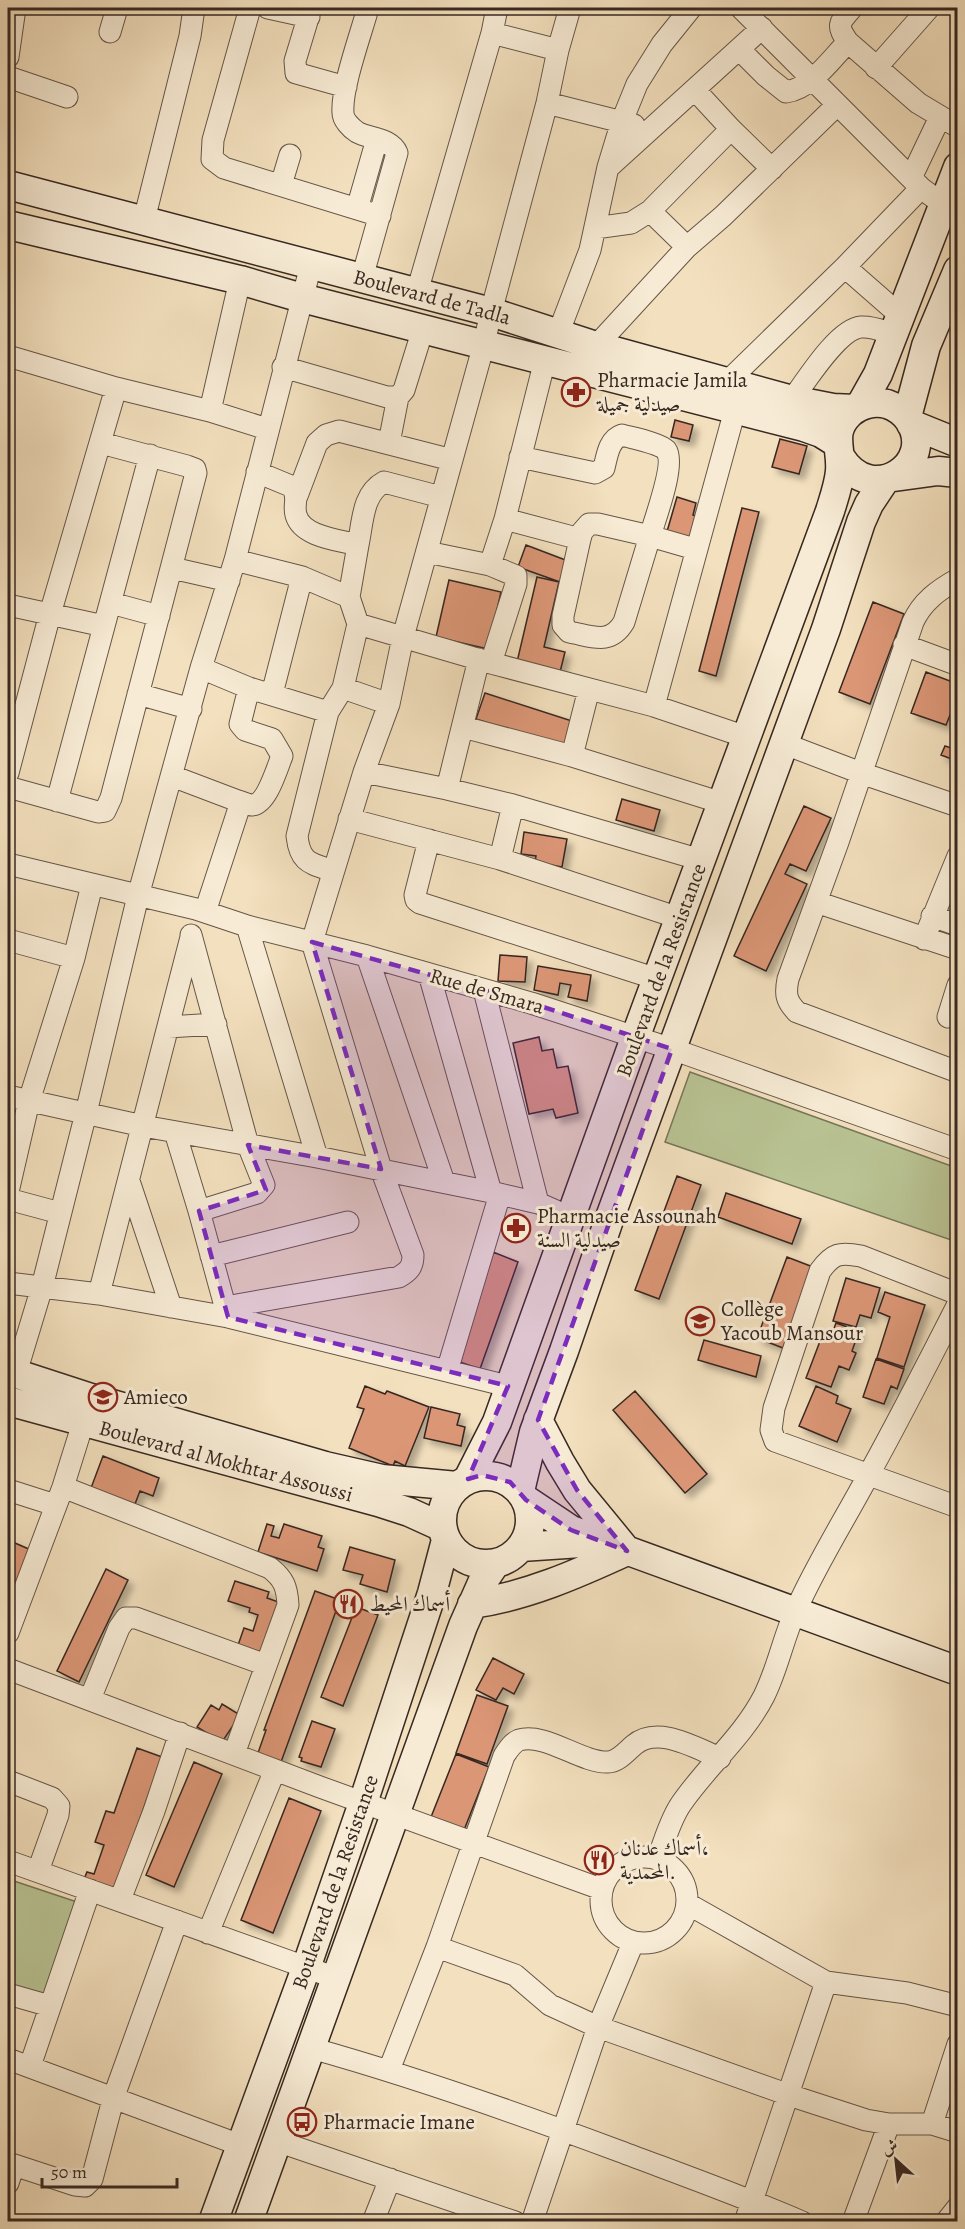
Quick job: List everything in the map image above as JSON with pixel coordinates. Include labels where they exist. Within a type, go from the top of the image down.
[{"type":"main road","name":"Boulevard de la Resistance","points":[[462,1483],[497,1422],[508,1386],[572,1218],[635,1038],[830,511],[840,472],[838,435],[843,421],[858,408],[878,374],[957,167]]},
{"type":"main road","name":"Boulevard de Tadla","points":[[14,187],[491,312],[558,334],[592,359],[735,410],[804,427],[821,434],[839,451]]},
{"type":"main road","points":[[9,229],[14,187]]},
{"type":"main road","name":"Boulevard de Tadla","points":[[9,229],[240,280],[545,360],[592,359],[727,382],[792,400],[833,408],[858,408]]},
{"type":"main road","name":"Boulevard de la Resistance","points":[[523,1496],[526,1461],[538,1420],[785,744],[861,522],[869,504],[889,478],[902,471],[914,454],[915,433],[909,421],[926,346],[957,270]]},
{"type":"main road","points":[[858,408],[868,404],[886,404],[894,407],[909,421],[957,443]]},
{"type":"main road","points":[[839,451],[847,468],[867,480],[938,471],[957,473]]},
{"type":"main road","name":"Boulevard al Mokhtar Assoussi","points":[[12,1372],[87,1410],[409,1512],[444,1533]]},
{"type":"main road","name":"Boulevard al Mokhtar Assoussi","points":[[8,1401],[87,1410],[370,1477],[416,1484],[462,1483]]},
{"type":"main road","points":[[538,1420],[578,1490],[627,1551]]},
{"type":"main road","points":[[523,1496],[530,1512],[530,1524],[527,1536],[514,1555],[495,1563],[480,1564],[466,1560],[454,1552],[444,1533],[442,1510],[462,1483],[482,1475],[496,1476],[510,1482],[523,1496],[571,1530],[957,1671]]},
{"type":"main road","name":"Boulevard de la Resistance","points":[[213,2222],[306,1968],[363,1803],[435,1584],[444,1533]]},
{"type":"main road","points":[[521,1547],[601,1541]]},
{"type":"main road","points":[[472,1604],[503,1599],[546,1586],[627,1551]]},
{"type":"main road","name":"Boulevard de la Resistance","points":[[248,2222],[472,1604],[495,1563]]},
{"type":"street","points":[[8,57],[15,8]]},
{"type":"street","points":[[110,32],[117,8]]},
{"type":"street","points":[[144,220],[190,36],[194,8]]},
{"type":"street","points":[[250,8],[213,140],[212,159],[224,168],[380,216]]},
{"type":"street","points":[[268,8],[310,13],[295,61],[296,73],[346,87]]},
{"type":"street","points":[[362,278],[397,153],[391,145],[357,132],[345,120],[343,114],[346,87],[368,8]]},
{"type":"street","points":[[417,292],[492,33],[497,8]]},
{"type":"street","points":[[226,1312],[399,1277],[408,1271],[413,1263],[413,1255],[381,1169],[312,942],[364,772],[389,704],[403,637],[484,344],[570,8]]},
{"type":"street","points":[[558,334],[584,269],[608,167],[622,121],[637,84],[649,63],[691,8]]},
{"type":"street","points":[[741,8],[916,183],[944,205]]},
{"type":"street","points":[[727,382],[845,267],[916,183],[949,122],[910,98],[848,42],[840,30],[840,25],[852,8]]},
{"type":"street","points":[[876,68],[929,8]]},
{"type":"street","points":[[608,167],[762,28]]},
{"type":"street","points":[[492,33],[558,50]]},
{"type":"street","points":[[739,49],[786,92],[811,80],[848,42]]},
{"type":"street","points":[[8,77],[67,97]]},
{"type":"street","points":[[695,90],[772,169]]},
{"type":"street","points":[[547,103],[651,129]]},
{"type":"street","points":[[592,359],[687,247],[723,216],[837,105]]},
{"type":"street","points":[[595,228],[631,223],[650,211],[731,129]]},
{"type":"street","points":[[357,208],[377,139]]},
{"type":"street","points":[[281,185],[290,155]]},
{"type":"street","points":[[650,211],[687,247]]},
{"type":"street","points":[[12,1372],[42,1287],[138,896],[201,668],[232,571],[311,265]]},
{"type":"street","points":[[845,267],[897,325]]},
{"type":"street","points":[[210,411],[240,280]]},
{"type":"street","points":[[792,400],[847,333],[860,327],[897,325]]},
{"type":"street","points":[[389,443],[398,397],[404,390],[423,329]]},
{"type":"street","points":[[8,356],[116,388],[210,411],[267,429]]},
{"type":"street","points":[[490,565],[505,519],[545,360]]},
{"type":"street","points":[[283,367],[387,397],[398,397]]},
{"type":"street","points":[[8,773],[50,614],[116,388]]},
{"type":"street","points":[[654,706],[695,549],[735,410]]},
{"type":"street","points":[[358,545],[311,532],[302,527],[295,513],[297,496],[317,443],[326,435],[339,431],[452,459]]},
{"type":"street","points":[[520,457],[595,473],[604,468],[612,441],[622,435],[659,446],[665,450],[670,465],[650,536],[624,622],[619,631],[612,637],[604,638],[569,632],[563,625],[563,616],[580,539],[585,527],[594,523],[650,536],[695,549]]},
{"type":"street","points":[[8,787],[98,812],[105,811],[108,806],[196,473],[191,467],[150,454],[101,443]]},
{"type":"street","points":[[57,801],[150,454]]},
{"type":"street","points":[[257,472],[292,487],[297,496]]},
{"type":"street","points":[[333,871],[309,862],[302,856],[297,836],[328,712],[343,688],[358,624],[349,597],[368,495],[374,487],[384,482],[441,497]]},
{"type":"street","points":[[505,519],[580,539]]},
{"type":"street","points":[[427,552],[490,565],[513,573],[516,580],[485,661],[463,728],[447,789]]},
{"type":"street","points":[[172,568],[302,577],[349,597]]},
{"type":"street","points":[[272,694],[302,577]]},
{"type":"street","points":[[957,579],[936,593],[918,610],[788,979],[786,991],[788,1003],[797,1012],[957,1072]]},
{"type":"street","points":[[111,603],[159,616]]},
{"type":"street","points":[[8,605],[104,626]]},
{"type":"street","points":[[358,624],[654,706],[746,737]]},
{"type":"street","points":[[904,645],[957,665]]},
{"type":"street","points":[[201,668],[249,688],[328,712]]},
{"type":"street","points":[[172,776],[251,805],[258,803],[266,795],[282,756],[272,739],[245,730],[240,724],[249,688]]},
{"type":"street","points":[[343,688],[389,704]]},
{"type":"street","points":[[572,756],[589,689]]},
{"type":"street","points":[[138,694],[191,709]]},
{"type":"street","points":[[463,728],[572,756],[722,803]]},
{"type":"street","points":[[785,744],[957,806]]},
{"type":"street","points":[[364,772],[513,805],[701,860]]},
{"type":"street","points":[[99,1294],[191,935],[239,807],[238,801]]},
{"type":"street","points":[[500,859],[513,805]]},
{"type":"street","points":[[350,819],[500,859],[680,918]]},
{"type":"street","points":[[429,840],[415,895],[416,900],[420,903],[657,979]]},
{"type":"street","points":[[924,939],[957,856]]},
{"type":"street","name":"Rue de Smara","points":[[8,864],[200,911],[247,926],[367,956],[531,1003],[672,1049],[957,1150]]},
{"type":"street","points":[[8,1192],[28,1101],[74,958],[92,885]]},
{"type":"street","points":[[816,902],[957,949]]},
{"type":"street","points":[[932,916],[957,925]]},
{"type":"street","points":[[247,926],[317,1157]]},
{"type":"street","points":[[191,935],[248,1145],[264,1185],[261,1191],[200,1211]]},
{"type":"street","points":[[8,940],[74,958]]},
{"type":"street","points":[[367,956],[444,1182]]},
{"type":"street","points":[[429,974],[495,1193],[447,1371]]},
{"type":"street","points":[[948,1017],[957,985]]},
{"type":"street","points":[[484,990],[538,1203]]},
{"type":"street","points":[[168,1027],[216,1024]]},
{"type":"street","points":[[8,1096],[143,1126],[381,1169],[495,1193],[538,1203],[572,1218]]},
{"type":"street","points":[[175,1132],[200,1211],[226,1312]]},
{"type":"street","points":[[129,1181],[171,1307]]},
{"type":"street","points":[[8,1199],[60,1213]]},
{"type":"street","points":[[212,1256],[348,1222]]},
{"type":"street","points":[[957,1294],[861,1256],[846,1254],[834,1256],[820,1271],[774,1408],[771,1430],[775,1441],[957,1507]]},
{"type":"street","points":[[8,1282],[99,1294],[171,1307],[226,1312],[508,1386]]},
{"type":"street","points":[[658,1858],[670,1824],[680,1806],[752,1717],[764,1695],[774,1674],[795,1612],[869,1476],[957,1304]]},
{"type":"street","points":[[8,1633],[59,1496],[87,1410]]},
{"type":"street","points":[[8,1490],[59,1496],[270,1568],[280,1576],[287,1587],[288,1605],[234,1754]]},
{"type":"street","points":[[90,1699],[122,1621],[131,1617],[266,1665]]},
{"type":"street","points":[[8,1669],[395,1815],[601,1888]]},
{"type":"street","points":[[120,1900],[154,1811],[180,1733]]},
{"type":"street","points":[[389,2070],[437,1947],[504,1756],[511,1746],[519,1740],[540,1741],[596,1761],[610,1763],[621,1757],[643,1737],[659,1736],[720,1758]]},
{"type":"street","points":[[208,1933],[275,1770]]},
{"type":"street","points":[[8,1781],[52,1798],[59,1806],[58,1815],[38,1871]]},
{"type":"street","points":[[643,1856],[658,1858],[674,1869],[684,1881],[688,1904],[684,1919],[674,1932],[661,1940],[646,1944],[633,1942],[619,1936],[608,1925],[600,1904],[601,1888],[612,1870],[624,1861],[643,1856]]},
{"type":"street","points":[[8,1861],[336,1977]]},
{"type":"street","points":[[30,2066],[90,1890]]},
{"type":"street","points":[[688,1904],[826,1982],[907,1993],[957,2006]]},
{"type":"street","points":[[10,2170],[75,2185],[85,2186],[92,2179],[114,2097],[177,1921]]},
{"type":"street","points":[[532,2222],[598,2027],[633,1942]]},
{"type":"street","points":[[437,1947],[515,1976],[550,2005],[598,2027],[789,2096],[867,2120],[889,2124],[932,2124],[957,2132]]},
{"type":"street","points":[[745,2222],[826,1982]]},
{"type":"street","points":[[8,1994],[50,2006]]},
{"type":"street","points":[[932,2124],[957,2044]]},
{"type":"street","points":[[311,2048],[389,2070],[562,2130],[753,2201],[802,2222]]},
{"type":"street","points":[[8,2059],[240,2145]]},
{"type":"street","points":[[853,2222],[889,2124]]},
{"type":"street","points":[[277,2141],[515,2222]]},
{"type":"street","points":[[373,2222],[390,2179]]},
{"type":"street","points":[[946,2222],[957,2207]]},
{"type":"highlighted area","points":[[312,942],[531,1003],[672,1049],[538,1420],[577,1490],[627,1551],[571,1530],[526,1500],[510,1482],[482,1475],[468,1479],[508,1386],[228,1317],[199,1211],[266,1190],[248,1145],[381,1169]]},
{"type":"green space","points":[[690,1072],[957,1168],[957,1242],[665,1142]]},
{"type":"green space","points":[[8,1879],[77,1902],[46,1996],[8,1983]]},
{"type":"building","points":[[675,420],[693,425],[689,441],[671,437]]},
{"type":"building","points":[[780,439],[807,446],[799,474],[772,467]]},
{"type":"building","points":[[677,497],[696,503],[693,515],[701,518],[694,542],[666,535]]},
{"type":"building","points":[[742,508],[759,512],[716,676],[699,671]]},
{"type":"building","points":[[526,545],[568,561],[560,582],[518,567]]},
{"type":"building","points":[[537,577],[559,582],[544,647],[565,652],[560,672],[517,662]]},
{"type":"building","points":[[449,580],[501,592],[488,649],[436,637]]},
{"type":"building","points":[[873,602],[904,614],[870,704],[839,692]]},
{"type":"building","points":[[926,672],[958,684],[958,695],[946,725],[911,713]]},
{"type":"building","points":[[485,693],[575,722],[567,748],[476,719]]},
{"type":"building","points":[[945,746],[958,750],[957,761],[941,755]]},
{"type":"building","points":[[622,799],[660,810],[654,831],[616,820]]},
{"type":"building","points":[[804,806],[831,818],[806,871],[790,864],[785,874],[807,884],[766,971],[734,956]]},
{"type":"building","points":[[524,832],[567,839],[562,867],[535,862],[536,856],[521,854]]},
{"type":"building","points":[[500,955],[527,957],[525,982],[498,981]]},
{"type":"building","points":[[538,966],[591,975],[587,1001],[568,997],[571,985],[560,983],[558,995],[534,990]]},
{"type":"building","points":[[539,1037],[542,1051],[553,1049],[557,1068],[568,1066],[578,1113],[556,1118],[553,1109],[529,1114],[513,1043]]},
{"type":"building","points":[[677,1176],[701,1185],[659,1299],[635,1290]]},
{"type":"building","points":[[726,1193],[801,1219],[792,1244],[718,1217]]},
{"type":"building","points":[[493,1252],[518,1262],[480,1369],[454,1360]]},
{"type":"building","points":[[787,1257],[813,1267],[783,1348],[757,1338]]},
{"type":"building","points":[[846,1278],[880,1288],[871,1318],[860,1315],[856,1327],[833,1321]]},
{"type":"building","points":[[885,1292],[925,1305],[904,1367],[877,1358],[890,1317],[878,1312]]},
{"type":"building","points":[[836,1323],[859,1331],[852,1351],[856,1353],[849,1370],[839,1366],[831,1387],[806,1378],[822,1336],[838,1342],[841,1334],[833,1331]]},
{"type":"building","points":[[704,1340],[761,1356],[756,1377],[698,1360]]},
{"type":"building","points":[[876,1359],[904,1369],[897,1389],[891,1386],[884,1404],[863,1397]]},
{"type":"building","points":[[365,1386],[385,1394],[387,1391],[429,1407],[405,1466],[395,1461],[393,1466],[349,1448],[364,1409],[357,1407]]},
{"type":"building","points":[[816,1386],[838,1396],[836,1403],[851,1409],[837,1442],[799,1426]]},
{"type":"building","points":[[635,1391],[707,1474],[685,1493],[613,1410]]},
{"type":"building","points":[[431,1407],[460,1414],[457,1425],[465,1427],[461,1446],[424,1438]]},
{"type":"building","points":[[103,1456],[159,1478],[153,1496],[140,1491],[135,1504],[91,1488]]},
{"type":"building","points":[[267,1524],[274,1526],[271,1536],[279,1538],[284,1524],[322,1536],[318,1547],[324,1549],[317,1571],[258,1552]]},
{"type":"building","points":[[8,1540],[31,1550],[13,1590],[8,1588]]},
{"type":"building","points":[[350,1547],[395,1560],[387,1592],[360,1584],[363,1575],[343,1570]]},
{"type":"building","points":[[106,1569],[128,1580],[79,1682],[57,1671]]},
{"type":"building","points":[[235,1581],[269,1592],[267,1598],[281,1603],[262,1657],[237,1648],[244,1628],[253,1631],[258,1615],[249,1612],[250,1608],[228,1601]]},
{"type":"building","points":[[315,1591],[340,1600],[281,1762],[258,1753],[266,1730],[264,1730]]},
{"type":"building","points":[[348,1604],[378,1615],[343,1706],[321,1697],[353,1615],[345,1612]]},
{"type":"building","points":[[493,1658],[524,1674],[514,1694],[503,1688],[496,1700],[476,1690]]},
{"type":"building","points":[[477,1695],[508,1706],[487,1764],[456,1753]]},
{"type":"building","points":[[222,1704],[240,1715],[222,1742],[197,1727],[211,1705],[219,1710]]},
{"type":"building","points":[[312,1721],[335,1729],[321,1767],[301,1761],[302,1758],[299,1757]]},
{"type":"building","points":[[137,1748],[162,1757],[113,1894],[82,1884],[87,1872],[94,1874],[104,1845],[95,1842],[106,1811],[114,1813]]},
{"type":"building","points":[[456,1754],[489,1767],[464,1830],[431,1817]]},
{"type":"building","points":[[194,1762],[222,1774],[174,1887],[146,1875]]},
{"type":"building","points":[[289,1798],[321,1811],[273,1933],[241,1920]]},
{"type":"place","name":"Pharmacie Jamila صيدلية جميلة","points":[[576,392]]},
{"type":"place","name":"Pharmacie Assounah صيدلية السنة","points":[[516,1228]]},
{"type":"place","name":"Collège Yacoub Mansour","points":[[700,1321]]},
{"type":"place","name":"Amieco","points":[[103,1397]]},
{"type":"place","name":"أسماك المحيط","points":[[348,1604]]},
{"type":"place","name":"أسماك عدنان، المحمدية.","points":[[599,1860]]},
{"type":"place","name":"Pharmacie Imane","points":[[302,2122]]}]
